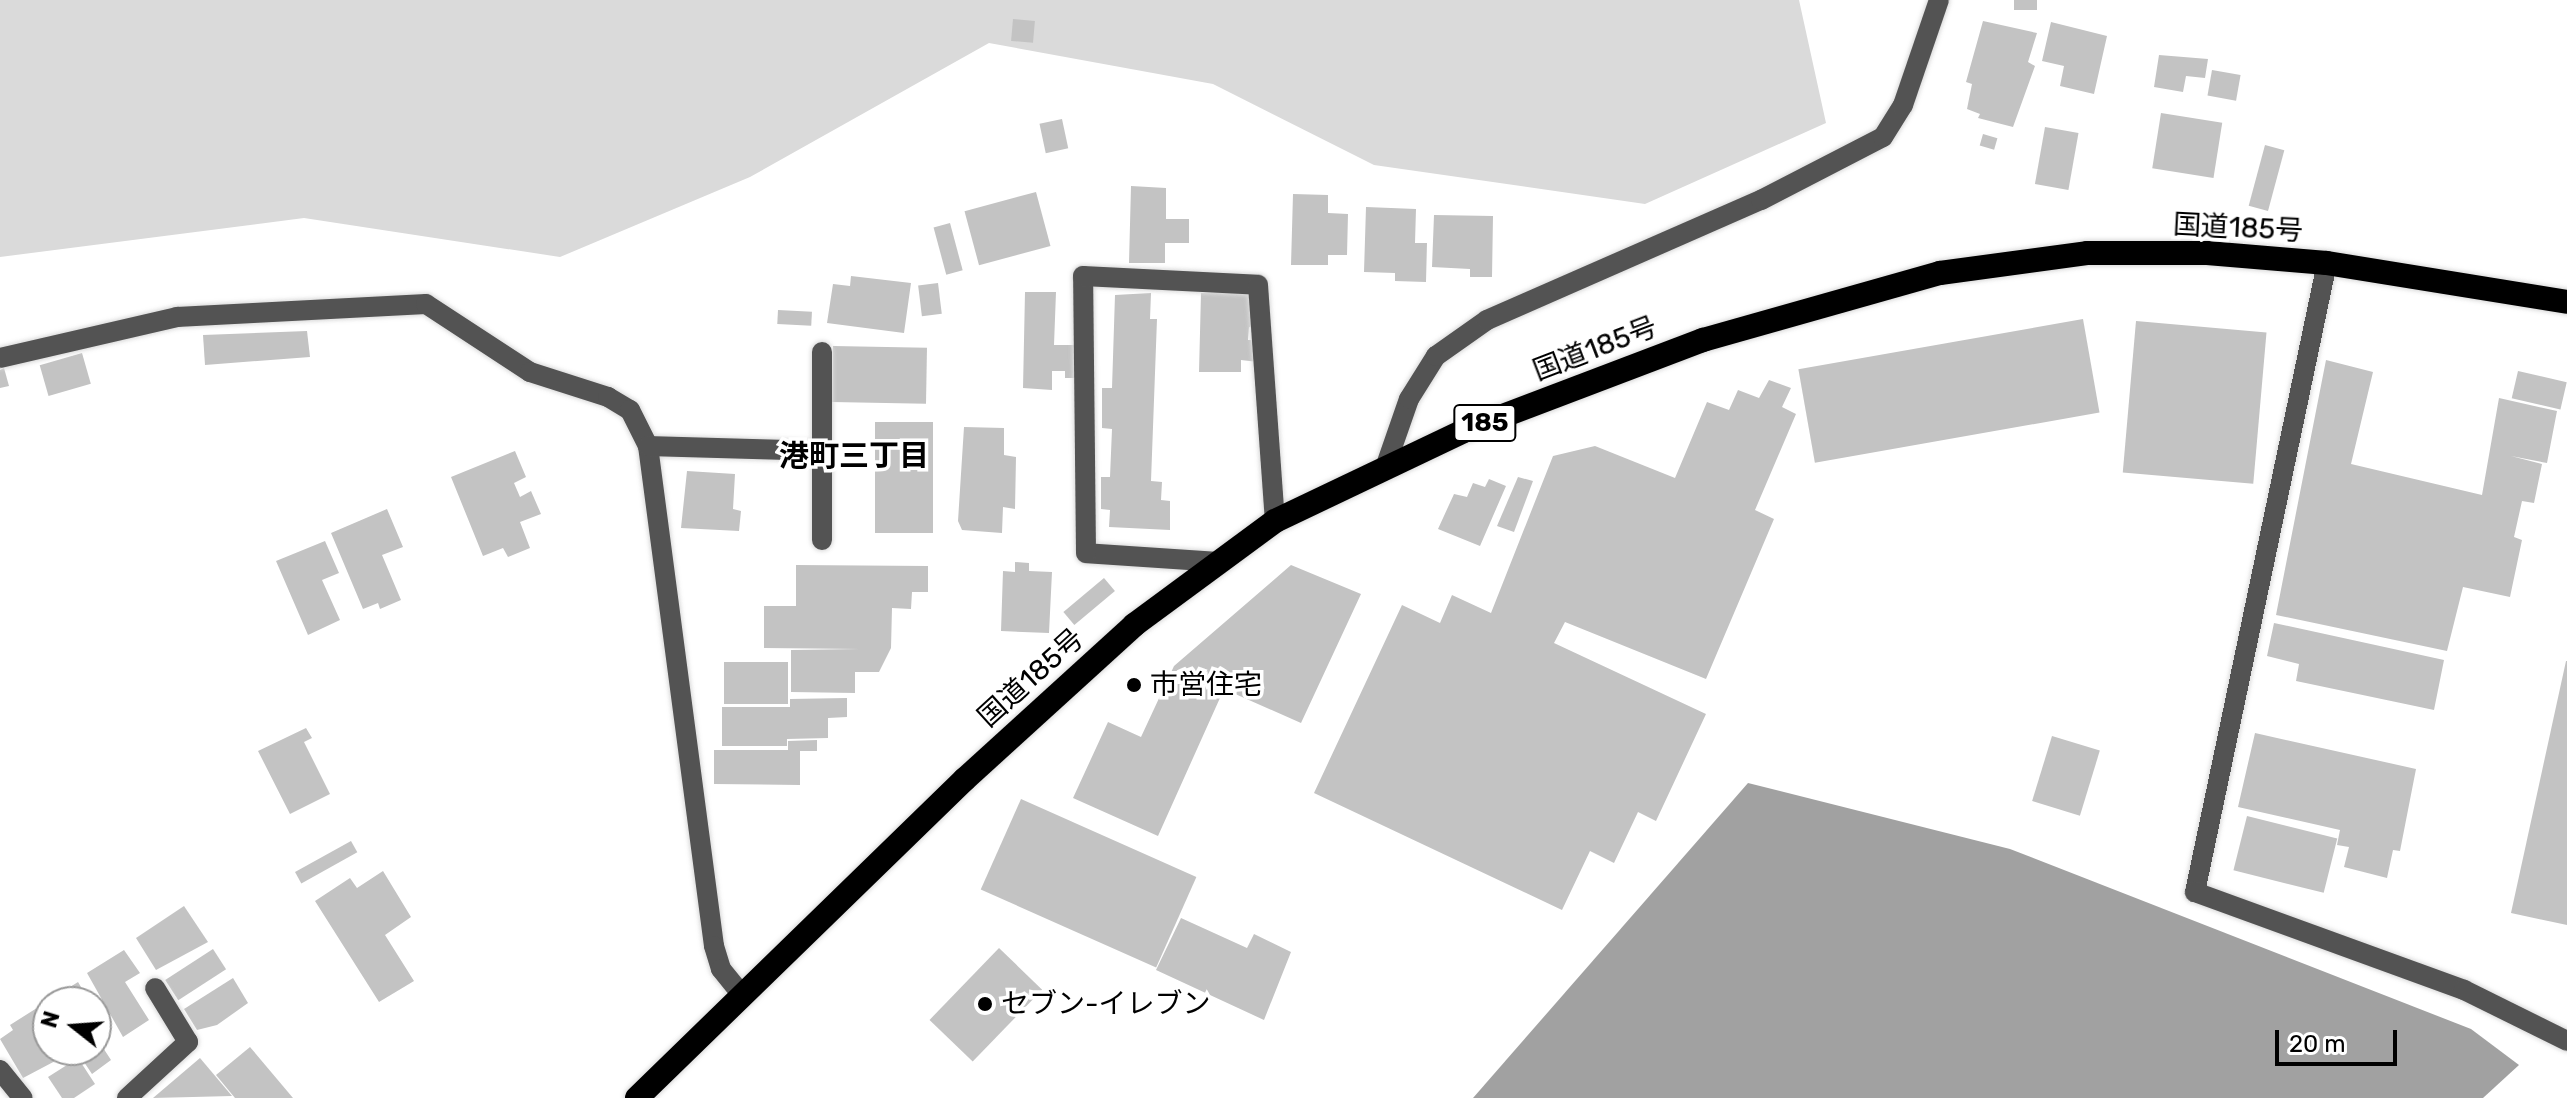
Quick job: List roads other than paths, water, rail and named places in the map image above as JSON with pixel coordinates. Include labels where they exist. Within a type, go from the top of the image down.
[{"type":"highway","name":"国道185号","points":[[637,1098],[1111,645],[1275,521],[1386,465],[1703,340],[1940,273],[2087,253],[2207,253],[2327,263],[2558,300]]},
{"type":"street","points":[[1386,465],[1409,399],[1436,356],[1487,320],[1761,200],[1883,137],[1903,105],[1939,0]]},
{"type":"street","points":[[2327,263],[2195,892],[2464,990],[2567,1041]]},
{"type":"street","points":[[1220,562],[1086,553],[1083,276],[1258,285],[1275,521]]},
{"type":"street","points":[[0,358],[177,317],[426,304],[530,372],[608,397],[630,410],[648,446],[714,946],[721,969],[742,995]]},
{"type":"street","points":[[822,352],[822,540]]},
{"type":"street","points":[[648,446],[822,451]]},
{"type":"street","points":[[127,1098],[188,1042],[155,988]]},
{"type":"street","points":[[0,1070],[23,1098]]},
{"type":"place","name":"市営住宅","points":[[1134,685]]},
{"type":"place","name":"セブン-イレブン","points":[[985,1004]]},
{"type":"district","name":"港町三丁目","points":[[854,456]]}]
